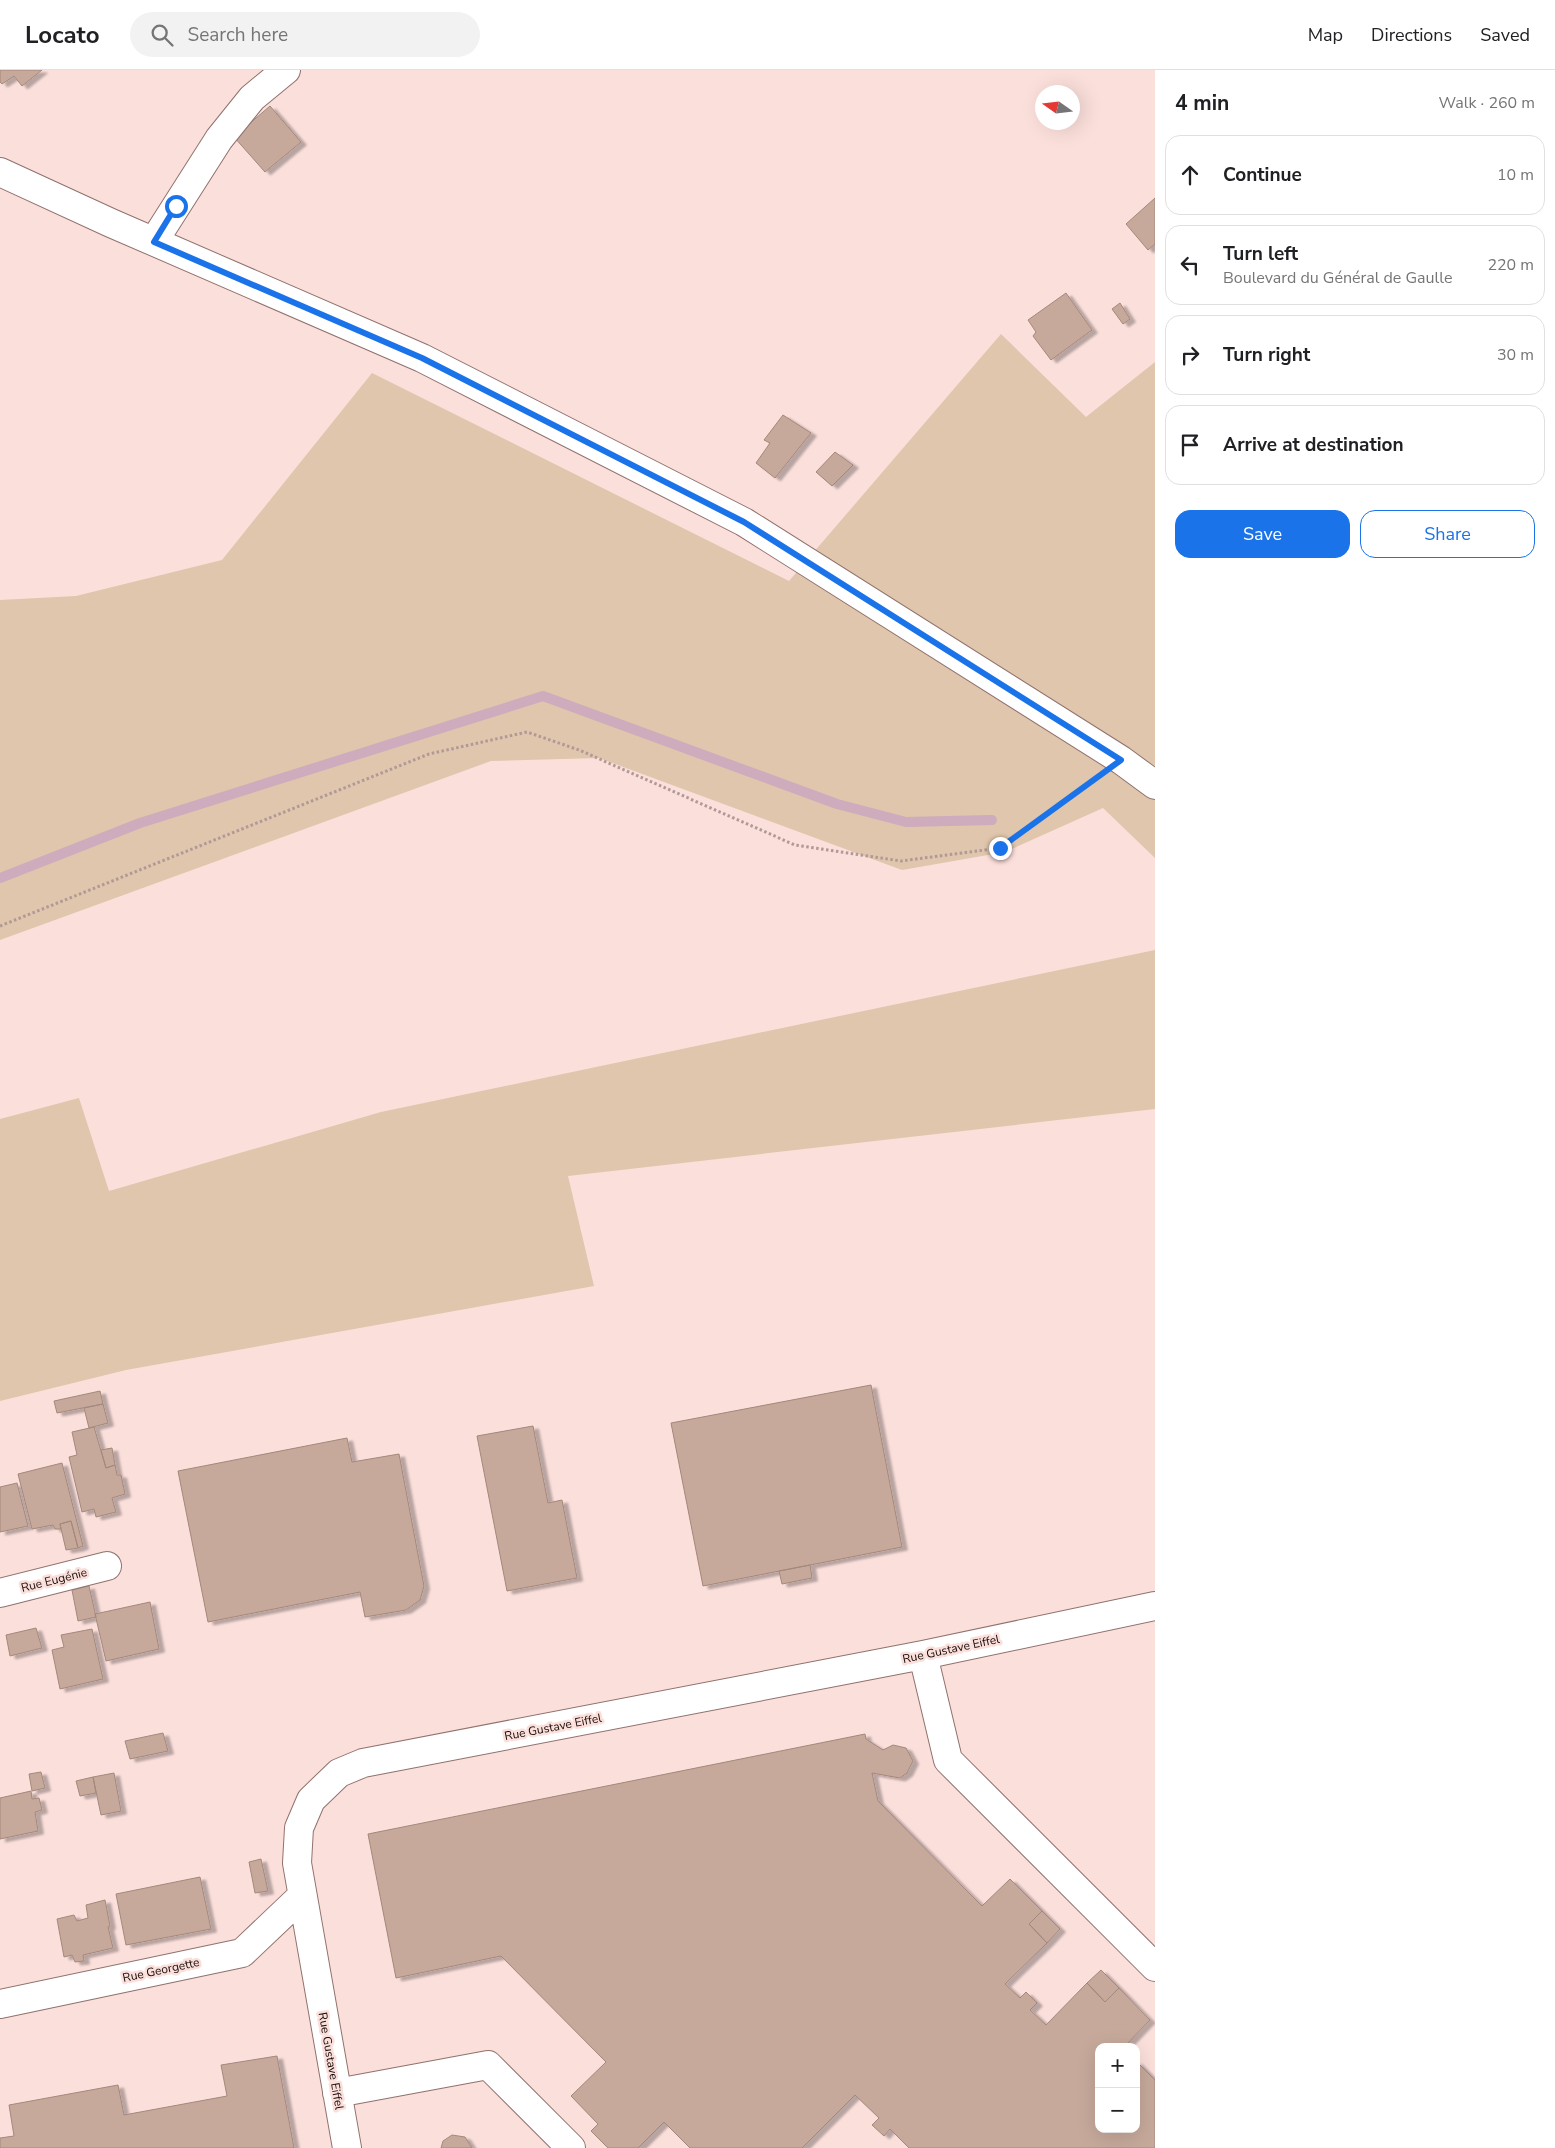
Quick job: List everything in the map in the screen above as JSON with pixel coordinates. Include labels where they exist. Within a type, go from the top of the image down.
[{"type":"street","points":[[154,242],[219,139],[252,98],[286,70]]},
{"type":"street","points":[[0,172],[154,242],[422,358],[744,522],[1121,760],[1155,785]]},
{"type":"street","name":"Rue Eugénie","points":[[0,1593],[107,1566]]},
{"type":"street","name":"Rue Gustave Eiffel","points":[[347,2148],[297,1863],[298,1828],[312,1800],[339,1773],[363,1764],[923,1655],[1155,1606]]},
{"type":"street","points":[[923,1655],[948,1760],[1155,1967]]},
{"type":"street","name":"Rue Georgette","points":[[0,2004],[242,1952],[302,1896]]},
{"type":"street","points":[[337,2093],[488,2065],[572,2148]]},
{"type":"path","points":[[0,926],[430,754],[527,732],[579,750],[795,845],[901,861],[1000,848],[1121,760]]},
{"type":"shaded area","points":[[1001,334],[1086,417],[1155,362],[1155,858],[1103,808],[1005,852],[902,870],[599,758],[491,761],[0,940],[0,600],[76,596],[222,560],[372,373],[789,581]]},
{"type":"shaded area","points":[[1155,950],[1155,1109],[568,1176],[594,1286],[126,1370],[0,1401],[0,1119],[79,1098],[109,1191],[381,1112]]},
{"type":"building","points":[[0,70],[42,70],[22,86],[14,76],[2,84],[0,82]]},
{"type":"building","points":[[270,106],[301,142],[265,172],[234,137]]},
{"type":"building","points":[[1155,198],[1155,244],[1148,250],[1126,224]]},
{"type":"building","points":[[1066,293],[1092,330],[1051,360],[1033,336],[1036,332],[1028,320]]},
{"type":"building","points":[[1120,303],[1130,319],[1123,324],[1112,309]]},
{"type":"building","points":[[783,415],[811,433],[775,478],[756,463],[770,443],[764,440]]},
{"type":"building","points":[[835,452],[853,465],[832,486],[816,472]]},
{"type":"building","points":[[871,1385],[902,1547],[703,1586],[671,1423]]},
{"type":"building","points":[[100,1391],[103,1404],[57,1413],[54,1401]]},
{"type":"building","points":[[103,1404],[108,1423],[89,1428],[84,1408]]},
{"type":"building","points":[[533,1426],[548,1503],[562,1500],[577,1578],[507,1591],[477,1436]]},
{"type":"building","points":[[94,1427],[106,1468],[115,1465],[117,1475],[121,1475],[125,1494],[112,1498],[116,1512],[96,1517],[94,1509],[82,1512],[69,1457],[77,1455],[72,1432]]},
{"type":"building","points":[[347,1438],[352,1462],[399,1454],[424,1586],[420,1600],[406,1610],[365,1617],[360,1592],[208,1622],[178,1471]]},
{"type":"building","points":[[112,1448],[115,1465],[106,1468],[101,1450]]},
{"type":"building","points":[[62,1463],[83,1546],[78,1548],[71,1521],[60,1524],[61,1529],[55,1529],[53,1525],[32,1529],[18,1474]]},
{"type":"building","points":[[17,1483],[28,1526],[0,1532],[0,1487]]},
{"type":"building","points":[[71,1521],[78,1548],[66,1550],[60,1524]]},
{"type":"building","points":[[810,1565],[812,1578],[782,1584],[779,1571]]},
{"type":"building","points":[[89,1586],[96,1617],[78,1621],[72,1590]]},
{"type":"building","points":[[150,1602],[159,1649],[106,1661],[95,1614]]},
{"type":"building","points":[[36,1628],[42,1648],[10,1656],[6,1635]]},
{"type":"building","points":[[92,1629],[103,1679],[60,1689],[52,1650],[64,1647],[61,1635]]},
{"type":"building","points":[[163,1733],[168,1751],[130,1759],[125,1741]]},
{"type":"building","points":[[865,1734],[866,1739],[883,1750],[893,1745],[906,1748],[913,1761],[907,1773],[900,1778],[872,1773],[878,1801],[982,1906],[1010,1879],[1042,1911],[1029,1924],[1047,1943],[1005,1984],[1020,1998],[1026,1992],[1037,2003],[1030,2010],[1046,2025],[1087,1983],[1105,2002],[1119,1988],[1150,2020],[1128,2043],[1095,2043],[1095,2133],[1140,2133],[1140,2065],[1155,2080],[1155,2148],[909,2148],[890,2129],[884,2136],[872,2125],[879,2118],[855,2095],[802,2148],[690,2148],[664,2122],[638,2148],[608,2148],[591,2131],[598,2124],[571,2096],[606,2062],[501,1956],[396,1978],[368,1834]]},
{"type":"building","points":[[41,1772],[45,1788],[32,1791],[29,1774]]},
{"type":"building","points":[[114,1773],[121,1811],[101,1815],[93,1777]]},
{"type":"building","points":[[93,1777],[96,1793],[80,1796],[76,1781]]},
{"type":"building","points":[[31,1791],[32,1799],[39,1798],[42,1810],[35,1812],[38,1831],[0,1839],[0,1798]]},
{"type":"building","points":[[261,1859],[268,1891],[255,1893],[249,1862]]},
{"type":"building","points":[[200,1877],[211,1929],[126,1945],[116,1894]]},
{"type":"building","points":[[105,1900],[113,1948],[83,1955],[84,1961],[75,1962],[72,1955],[64,1957],[57,1919],[74,1915],[77,1921],[88,1918],[86,1905]]},
{"type":"building","points":[[1042,1911],[1060,1929],[1047,1943],[1029,1924]]},
{"type":"building","points":[[1101,1970],[1119,1988],[1105,2002],[1087,1983]]},
{"type":"building","points":[[277,2056],[294,2148],[0,2148],[0,2138],[14,2136],[9,2105],[118,2085],[124,2115],[227,2096],[221,2065]]},
{"type":"building","points":[[452,2135],[465,2137],[472,2148],[441,2148],[443,2141]]},
{"type":"waterway","points":[[0,878],[140,823],[543,696],[837,804],[906,822],[992,820]]},
{"type":"route","points":[[176,206],[154,242],[422,358],[744,522],[1121,760],[1000,848]]}]
